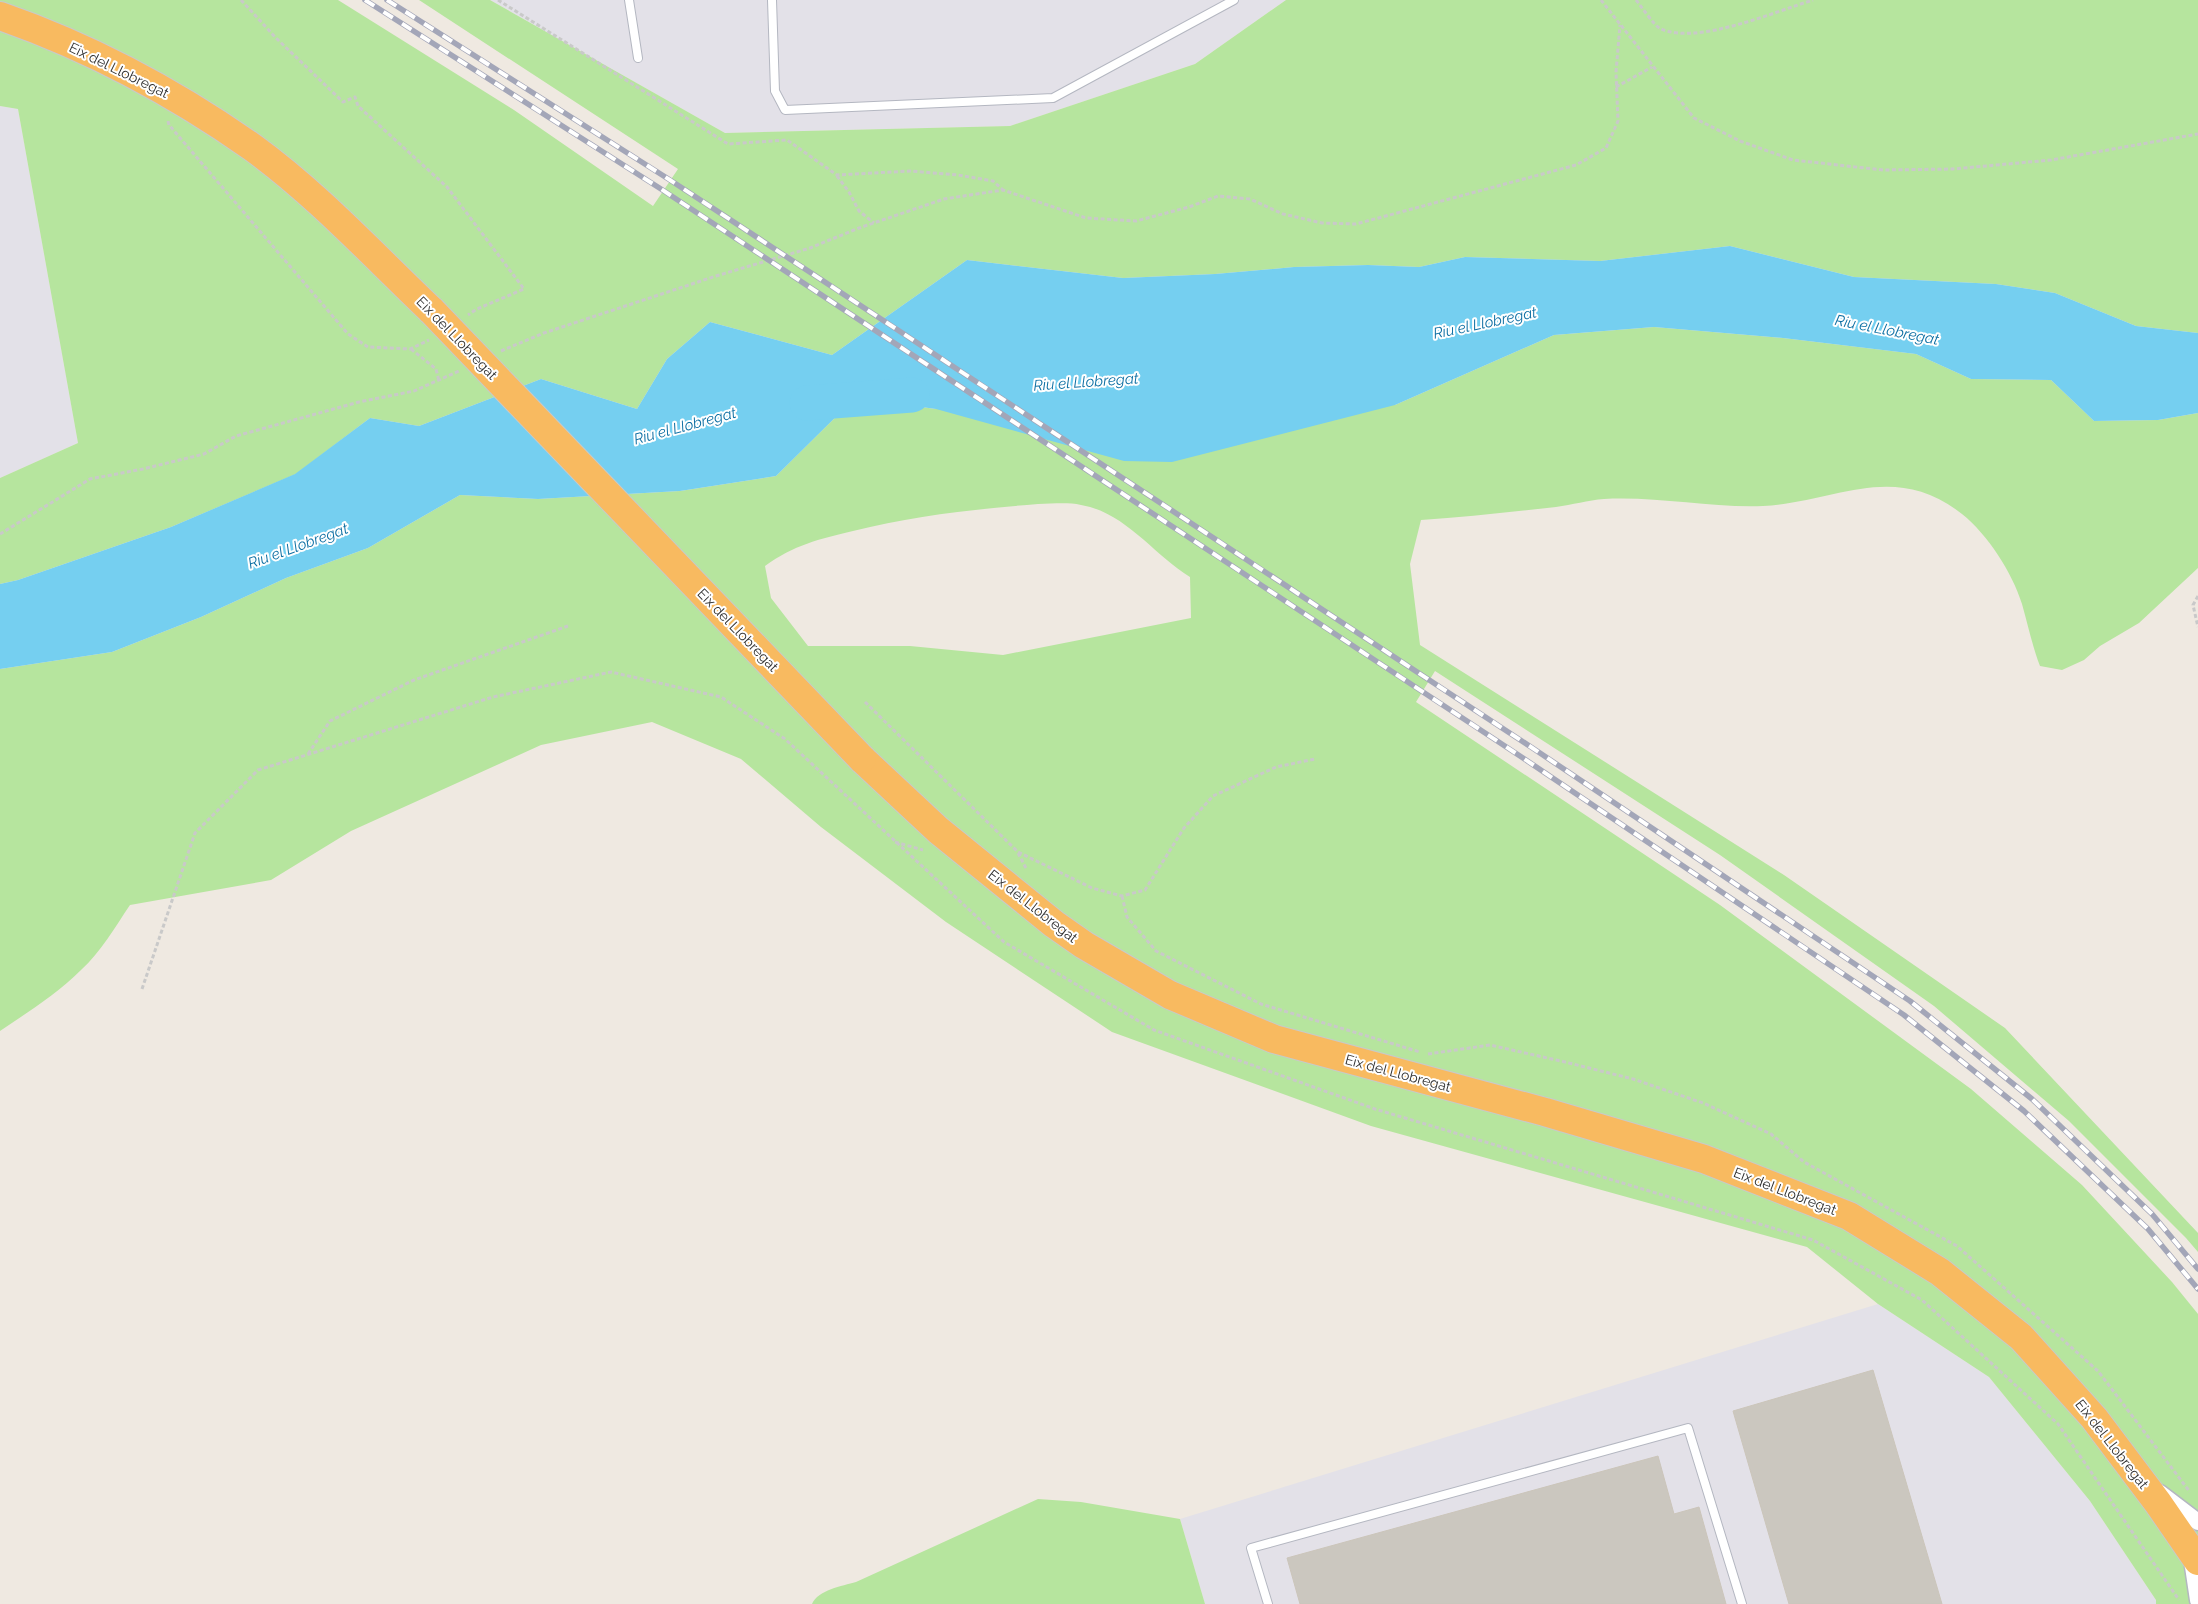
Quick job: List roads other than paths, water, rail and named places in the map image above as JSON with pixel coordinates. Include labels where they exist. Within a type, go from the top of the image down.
[{"type":"highway","name":"Eix del Llobregat","points":[[0,16],[26,25],[160,88],[252,148],[288,176],[432,311],[862,759],[938,830],[1054,924],[1084,945],[1170,995],[1274,1039],[1535,1110],[1704,1159],[1850,1216],[1940,1272],[2021,1337],[2094,1418],[2194,1556]]},
{"type":"street","points":[[2138,1477],[2198,1522]]},
{"type":"street","points":[[2194,1556],[2198,1600]]},
{"type":"lane","points":[[629,0],[638,58]]},
{"type":"lane","points":[[772,0],[776,91],[785,110],[1054,98],[1234,0]]},
{"type":"lane","points":[[1268,1604],[1251,1548],[1688,1428],[1742,1604]]},
{"type":"water","points":[[1730,246],[1854,277],[1996,284],[2055,293],[2136,326],[2198,333],[2198,413],[2158,420],[2094,421],[2051,380],[1971,379],[1916,354],[1783,338],[1654,327],[1554,335],[1395,405],[1172,462],[1124,461],[936,409],[855,398],[776,476],[680,491],[538,499],[460,495],[368,548],[286,578],[201,617],[112,652],[0,669],[0,584],[18,580],[171,527],[295,474],[370,418],[419,426],[541,379],[637,409],[667,359],[710,322],[832,355],[967,260],[1123,278],[1215,274],[1294,267],[1368,265],[1419,267],[1465,257],[1600,261]]},
{"type":"waterway","name":"Riu el Llobregat","points":[[807,403],[912,395]]},
{"type":"railway","points":[[365,0],[661,189],[1523,758],[1904,1015],[2024,1111],[2148,1229],[2198,1289]]},
{"type":"railway","points":[[387,0],[670,180],[1531,747],[1910,1001],[2032,1099],[2152,1214],[2198,1269]]}]
